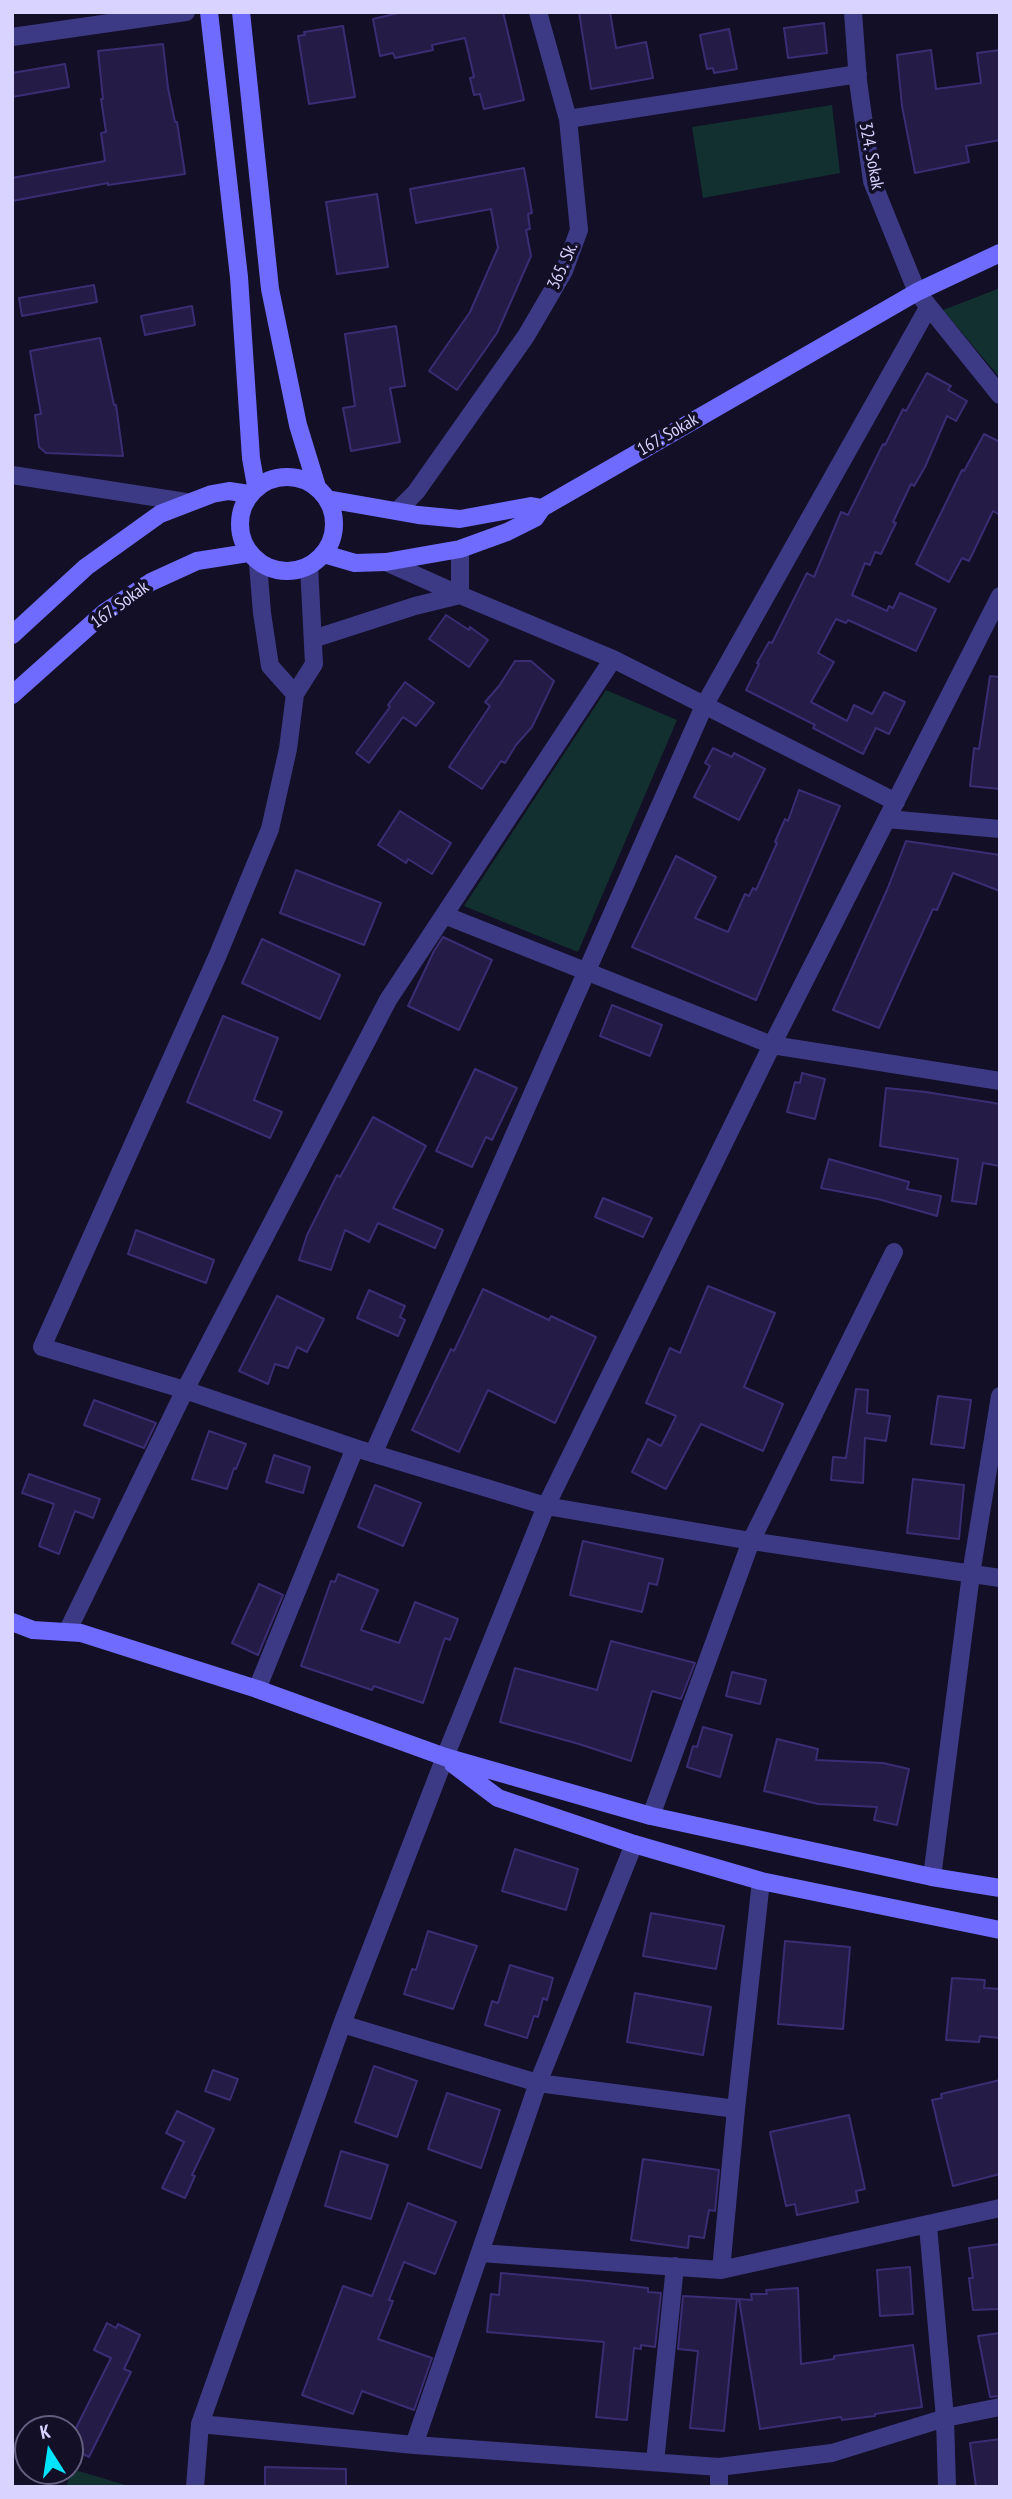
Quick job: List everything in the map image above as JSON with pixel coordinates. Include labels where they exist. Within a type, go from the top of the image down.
[{"type":"street","points":[[12,37],[186,12]]},
{"type":"street","points":[[209,12],[239,277],[251,458],[252,490],[241,512],[239,528],[253,558],[270,666],[295,694]]},
{"type":"street","points":[[241,12],[270,289],[299,425],[322,493],[333,513],[334,529],[324,554],[309,566],[279,571],[253,558]]},
{"type":"street","name":"365. Sk.","points":[[398,510],[416,492],[526,336],[564,271],[579,230],[568,119],[538,12]]},
{"type":"street","name":"324. Sokak","points":[[853,12],[872,181],[917,292],[1000,396]]},
{"type":"street","points":[[568,119],[858,74]]},
{"type":"street","name":"167. Sokak","points":[[324,554],[355,563],[386,562],[460,549],[507,532],[535,518],[542,508],[917,292],[1000,253]]},
{"type":"street","points":[[374,1452],[704,706],[928,308]]},
{"type":"street","points":[[12,475],[186,502]]},
{"type":"street","points":[[12,635],[86,568],[160,514],[186,502],[220,492],[252,490],[272,479],[303,479],[322,493],[398,510],[460,519],[531,506],[542,508]]},
{"type":"street","points":[[460,549],[460,594]]},
{"type":"street","name":"167. Sokak","points":[[12,695],[105,612],[151,582],[197,561],[253,558]]},
{"type":"street","points":[[386,562],[613,659],[896,802]]},
{"type":"street","points":[[309,566],[314,664],[295,694],[288,749],[270,829],[217,957],[41,1347],[185,1390],[355,1448],[547,1506],[751,1541],[1000,1578]]},
{"type":"street","points":[[313,639],[460,594]]},
{"type":"street","points":[[195,2487],[200,2424],[342,2024],[445,1757],[547,1506],[772,1045],[1000,596]]},
{"type":"street","points":[[67,1632],[185,1390],[387,1000],[613,659]]},
{"type":"street","points":[[887,819],[1000,829]]},
{"type":"street","points":[[443,915],[772,1045],[1000,1081]]},
{"type":"street","points":[[651,1816],[751,1541],[894,1252]]},
{"type":"street","points":[[932,1877],[971,1574],[1000,1396]]},
{"type":"street","points":[[257,1689],[355,1448]]},
{"type":"street","points":[[12,1622],[33,1630],[81,1633],[257,1689],[445,1757],[651,1816],[932,1877],[1000,1888]]},
{"type":"street","points":[[445,1757],[498,1798],[634,1844],[761,1881],[1000,1930]]},
{"type":"street","points":[[414,2445],[538,2083],[634,1844]]},
{"type":"street","points":[[721,2270],[761,1881]]},
{"type":"street","points":[[342,2024],[538,2083],[736,2109]]},
{"type":"street","points":[[480,2253],[721,2270],[1000,2208]]},
{"type":"street","points":[[928,2226],[945,2418],[947,2487]]},
{"type":"street","points":[[655,2462],[675,2266]]},
{"type":"street","points":[[200,2424],[414,2445],[719,2467],[832,2453],[945,2418],[1000,2407]]},
{"type":"street","points":[[719,2467],[719,2487]]},
{"type":"green space","points":[[832,105],[840,173],[703,198],[692,127]]},
{"type":"green space","points":[[1000,288],[1000,378],[943,310]]},
{"type":"green space","points":[[606,690],[677,720],[578,952],[464,906]]},
{"type":"green space","points":[[84,2473],[132,2487],[66,2487],[84,2485]]},
{"type":"building","points":[[403,12],[503,12],[524,100],[484,109],[480,94],[474,95],[470,78],[474,77],[465,38],[432,45],[433,50],[395,58],[393,53],[380,56],[373,19]]},
{"type":"building","points":[[579,12],[610,12],[616,48],[646,42],[653,78],[591,89]]},
{"type":"building","points":[[824,23],[827,53],[788,58],[784,28]]},
{"type":"building","points":[[343,26],[355,97],[309,104],[298,36],[305,35],[304,32]]},
{"type":"building","points":[[729,29],[737,69],[714,73],[713,68],[707,69],[700,35]]},
{"type":"building","points":[[163,44],[168,88],[177,122],[185,174],[108,183],[12,201],[12,178],[105,161],[101,133],[106,132],[98,51]]},
{"type":"building","points":[[931,50],[936,89],[981,83],[977,53],[1000,50],[1000,140],[966,146],[969,162],[915,173],[902,106],[897,55]]},
{"type":"building","points":[[65,64],[69,87],[12,97],[12,73]]},
{"type":"building","points":[[524,168],[532,213],[528,214],[530,229],[526,230],[531,256],[497,333],[457,390],[429,371],[470,312],[498,248],[491,209],[416,223],[410,189]]},
{"type":"building","points":[[377,194],[388,267],[337,274],[326,202]]},
{"type":"building","points":[[94,285],[97,302],[22,316],[19,298]]},
{"type":"building","points":[[192,306],[195,325],[145,335],[141,316]]},
{"type":"building","points":[[396,326],[405,386],[390,388],[400,442],[351,451],[343,408],[355,406],[345,334]]},
{"type":"building","points":[[100,338],[116,405],[123,456],[46,453],[39,447],[35,415],[41,414],[30,351]]},
{"type":"building","points":[[927,373],[951,386],[948,390],[967,401],[956,421],[947,416],[925,467],[914,486],[911,484],[881,554],[875,552],[870,565],[865,563],[852,595],[887,611],[889,606],[893,608],[900,593],[936,609],[916,651],[848,620],[846,623],[836,619],[818,653],[834,662],[811,702],[847,721],[854,705],[872,714],[884,692],[905,702],[889,734],[876,728],[863,754],[813,728],[815,725],[746,690],[759,664],[757,663],[769,642],[772,643],[807,573],[814,577],[841,512],[848,515],[883,444],[885,445],[903,409],[906,411]]},
{"type":"building","points":[[984,434],[1000,442],[1000,515],[993,511],[969,561],[962,558],[949,582],[916,564],[962,470],[964,471]]},
{"type":"building","points":[[446,615],[488,640],[469,667],[429,639]]},
{"type":"building","points":[[515,661],[531,661],[554,681],[532,727],[505,763],[501,761],[482,789],[449,767],[490,706],[485,702]]},
{"type":"building","points":[[990,676],[1000,677],[1000,789],[970,786],[974,748],[979,749]]},
{"type":"building","points":[[405,682],[434,703],[416,726],[403,717],[369,763],[356,753]]},
{"type":"building","points":[[713,748],[732,757],[734,753],[765,769],[739,820],[694,797],[710,766],[705,763]]},
{"type":"building","points":[[799,790],[840,806],[756,1000],[632,947],[676,856],[716,877],[695,918],[728,932],[745,894],[749,896],[753,888],[756,890],[785,819],[788,821]]},
{"type":"building","points":[[400,811],[451,843],[432,874],[408,859],[406,863],[378,845]]},
{"type":"building","points":[[906,841],[1000,855],[1000,891],[953,873],[937,910],[933,909],[879,1028],[833,1010]]},
{"type":"building","points":[[296,870],[381,903],[364,945],[280,913]]},
{"type":"building","points":[[443,937],[492,960],[459,1030],[408,1006]]},
{"type":"building","points":[[262,939],[340,975],[320,1019],[242,983]]},
{"type":"building","points":[[612,1005],[662,1025],[650,1056],[600,1036]]},
{"type":"building","points":[[223,1016],[278,1038],[254,1100],[282,1112],[270,1138],[187,1102]]},
{"type":"building","points":[[475,1069],[517,1088],[492,1140],[486,1137],[472,1167],[436,1151]]},
{"type":"building","points":[[802,1073],[825,1079],[815,1119],[787,1112],[795,1082],[800,1083]]},
{"type":"building","points":[[886,1088],[1000,1104],[1000,1166],[983,1163],[976,1204],[952,1201],[958,1159],[880,1146]]},
{"type":"building","points":[[373,1117],[426,1146],[393,1208],[443,1230],[435,1248],[378,1223],[369,1242],[345,1230],[331,1270],[299,1260],[307,1235],[337,1175],[340,1177]]},
{"type":"building","points":[[829,1159],[909,1182],[907,1189],[941,1196],[937,1216],[878,1199],[821,1188]]},
{"type":"building","points":[[603,1198],[652,1218],[643,1237],[595,1217]]},
{"type":"building","points":[[136,1230],[214,1260],[206,1283],[128,1254]]},
{"type":"building","points":[[708,1286],[775,1313],[744,1387],[783,1404],[763,1451],[701,1424],[666,1489],[632,1472],[648,1439],[661,1446],[676,1416],[646,1403],[670,1348],[680,1353]]},
{"type":"building","points":[[483,1289],[549,1320],[551,1316],[596,1337],[555,1423],[488,1390],[459,1452],[412,1430]]},
{"type":"building","points":[[369,1290],[405,1306],[400,1317],[405,1320],[398,1336],[357,1318]]},
{"type":"building","points":[[277,1296],[324,1319],[307,1352],[297,1347],[288,1368],[275,1364],[268,1384],[239,1371]]},
{"type":"building","points":[[856,1389],[868,1390],[867,1413],[890,1416],[886,1441],[865,1438],[863,1483],[831,1480],[833,1457],[846,1458]]},
{"type":"building","points":[[938,1396],[971,1400],[964,1448],[931,1444]]},
{"type":"building","points":[[94,1400],[156,1423],[144,1448],[84,1425]]},
{"type":"building","points":[[209,1431],[246,1444],[227,1489],[192,1479]]},
{"type":"building","points":[[274,1455],[310,1467],[303,1493],[266,1482]]},
{"type":"building","points":[[29,1474],[100,1499],[93,1518],[75,1511],[59,1554],[39,1546],[54,1504],[22,1493]]},
{"type":"building","points":[[913,1479],[964,1485],[959,1539],[907,1533]]},
{"type":"building","points":[[375,1485],[421,1503],[403,1546],[358,1527]]},
{"type":"building","points":[[583,1541],[663,1559],[657,1585],[649,1583],[642,1612],[570,1595]]},
{"type":"building","points":[[338,1574],[378,1590],[361,1630],[399,1643],[415,1602],[458,1619],[450,1640],[445,1638],[423,1703],[374,1686],[372,1690],[301,1666],[331,1581],[335,1582]]},
{"type":"building","points":[[259,1584],[283,1595],[258,1655],[232,1643]]},
{"type":"building","points":[[611,1641],[695,1663],[681,1699],[652,1691],[631,1761],[500,1722],[515,1668],[597,1690]]},
{"type":"building","points":[[732,1672],[766,1680],[760,1704],[726,1696]]},
{"type":"building","points":[[703,1727],[732,1735],[720,1777],[687,1767],[693,1746],[697,1747]]},
{"type":"building","points":[[777,1739],[818,1749],[816,1760],[883,1763],[909,1769],[897,1825],[874,1820],[877,1807],[818,1804],[764,1791]]},
{"type":"building","points":[[515,1849],[578,1869],[566,1910],[502,1891]]},
{"type":"building","points":[[651,1913],[724,1926],[716,1969],[643,1956]]},
{"type":"building","points":[[428,1931],[477,1946],[453,2009],[404,1994],[412,1969],[416,1970]]},
{"type":"building","points":[[785,1941],[850,1947],[843,2029],[778,2024]]},
{"type":"building","points":[[510,1965],[553,1978],[547,2000],[543,1998],[538,2017],[534,2016],[527,2038],[485,2025],[492,2001],[498,2003]]},
{"type":"building","points":[[952,1978],[985,1980],[984,1988],[1000,1989],[1000,2038],[980,2036],[979,2042],[946,2040]]},
{"type":"building","points":[[635,1993],[711,2007],[703,2055],[627,2042]]},
{"type":"building","points":[[374,2066],[417,2081],[397,2137],[355,2122]]},
{"type":"building","points":[[213,2070],[238,2079],[230,2100],[205,2091]]},
{"type":"building","points":[[1000,2080],[1000,2174],[953,2186],[932,2100],[942,2098],[941,2094]]},
{"type":"building","points":[[447,2093],[500,2110],[481,2168],[428,2149]]},
{"type":"building","points":[[177,2111],[214,2129],[192,2175],[195,2176],[185,2198],[162,2188],[184,2142],[166,2133]]},
{"type":"building","points":[[849,2115],[865,2189],[856,2191],[858,2202],[797,2215],[795,2204],[786,2206],[770,2132]]},
{"type":"building","points":[[341,2151],[388,2165],[371,2219],[325,2206]]},
{"type":"building","points":[[643,2159],[719,2170],[715,2211],[709,2210],[704,2238],[689,2236],[688,2248],[631,2240]]},
{"type":"building","points":[[408,2203],[456,2222],[435,2274],[404,2262],[378,2339],[432,2358],[414,2410],[362,2391],[353,2414],[302,2395],[343,2286],[372,2296]]},
{"type":"building","points":[[1000,2244],[1000,2309],[973,2310],[969,2248]]},
{"type":"building","points":[[910,2267],[913,2314],[880,2316],[877,2270]]},
{"type":"building","points":[[501,2273],[648,2288],[648,2292],[661,2293],[655,2347],[641,2345],[641,2349],[634,2348],[627,2420],[596,2417],[604,2342],[487,2332],[491,2294],[499,2295]]},
{"type":"building","points":[[798,2288],[801,2364],[834,2359],[834,2356],[913,2345],[922,2407],[875,2416],[842,2420],[841,2417],[760,2429],[739,2299],[752,2300],[751,2294],[767,2294],[766,2290]]},
{"type":"building","points":[[683,2296],[737,2299],[724,2431],[690,2428],[698,2351],[678,2349]]},
{"type":"building","points":[[107,2323],[116,2328],[118,2324],[140,2335],[124,2369],[131,2372],[89,2457],[84,2454],[82,2415],[111,2358],[94,2350]]},
{"type":"building","points":[[1000,2333],[1000,2396],[990,2397],[978,2336]]},
{"type":"building","points":[[1000,2439],[1000,2487],[976,2487],[970,2443]]},
{"type":"building","points":[[265,2467],[346,2469],[346,2487],[265,2487]]}]
